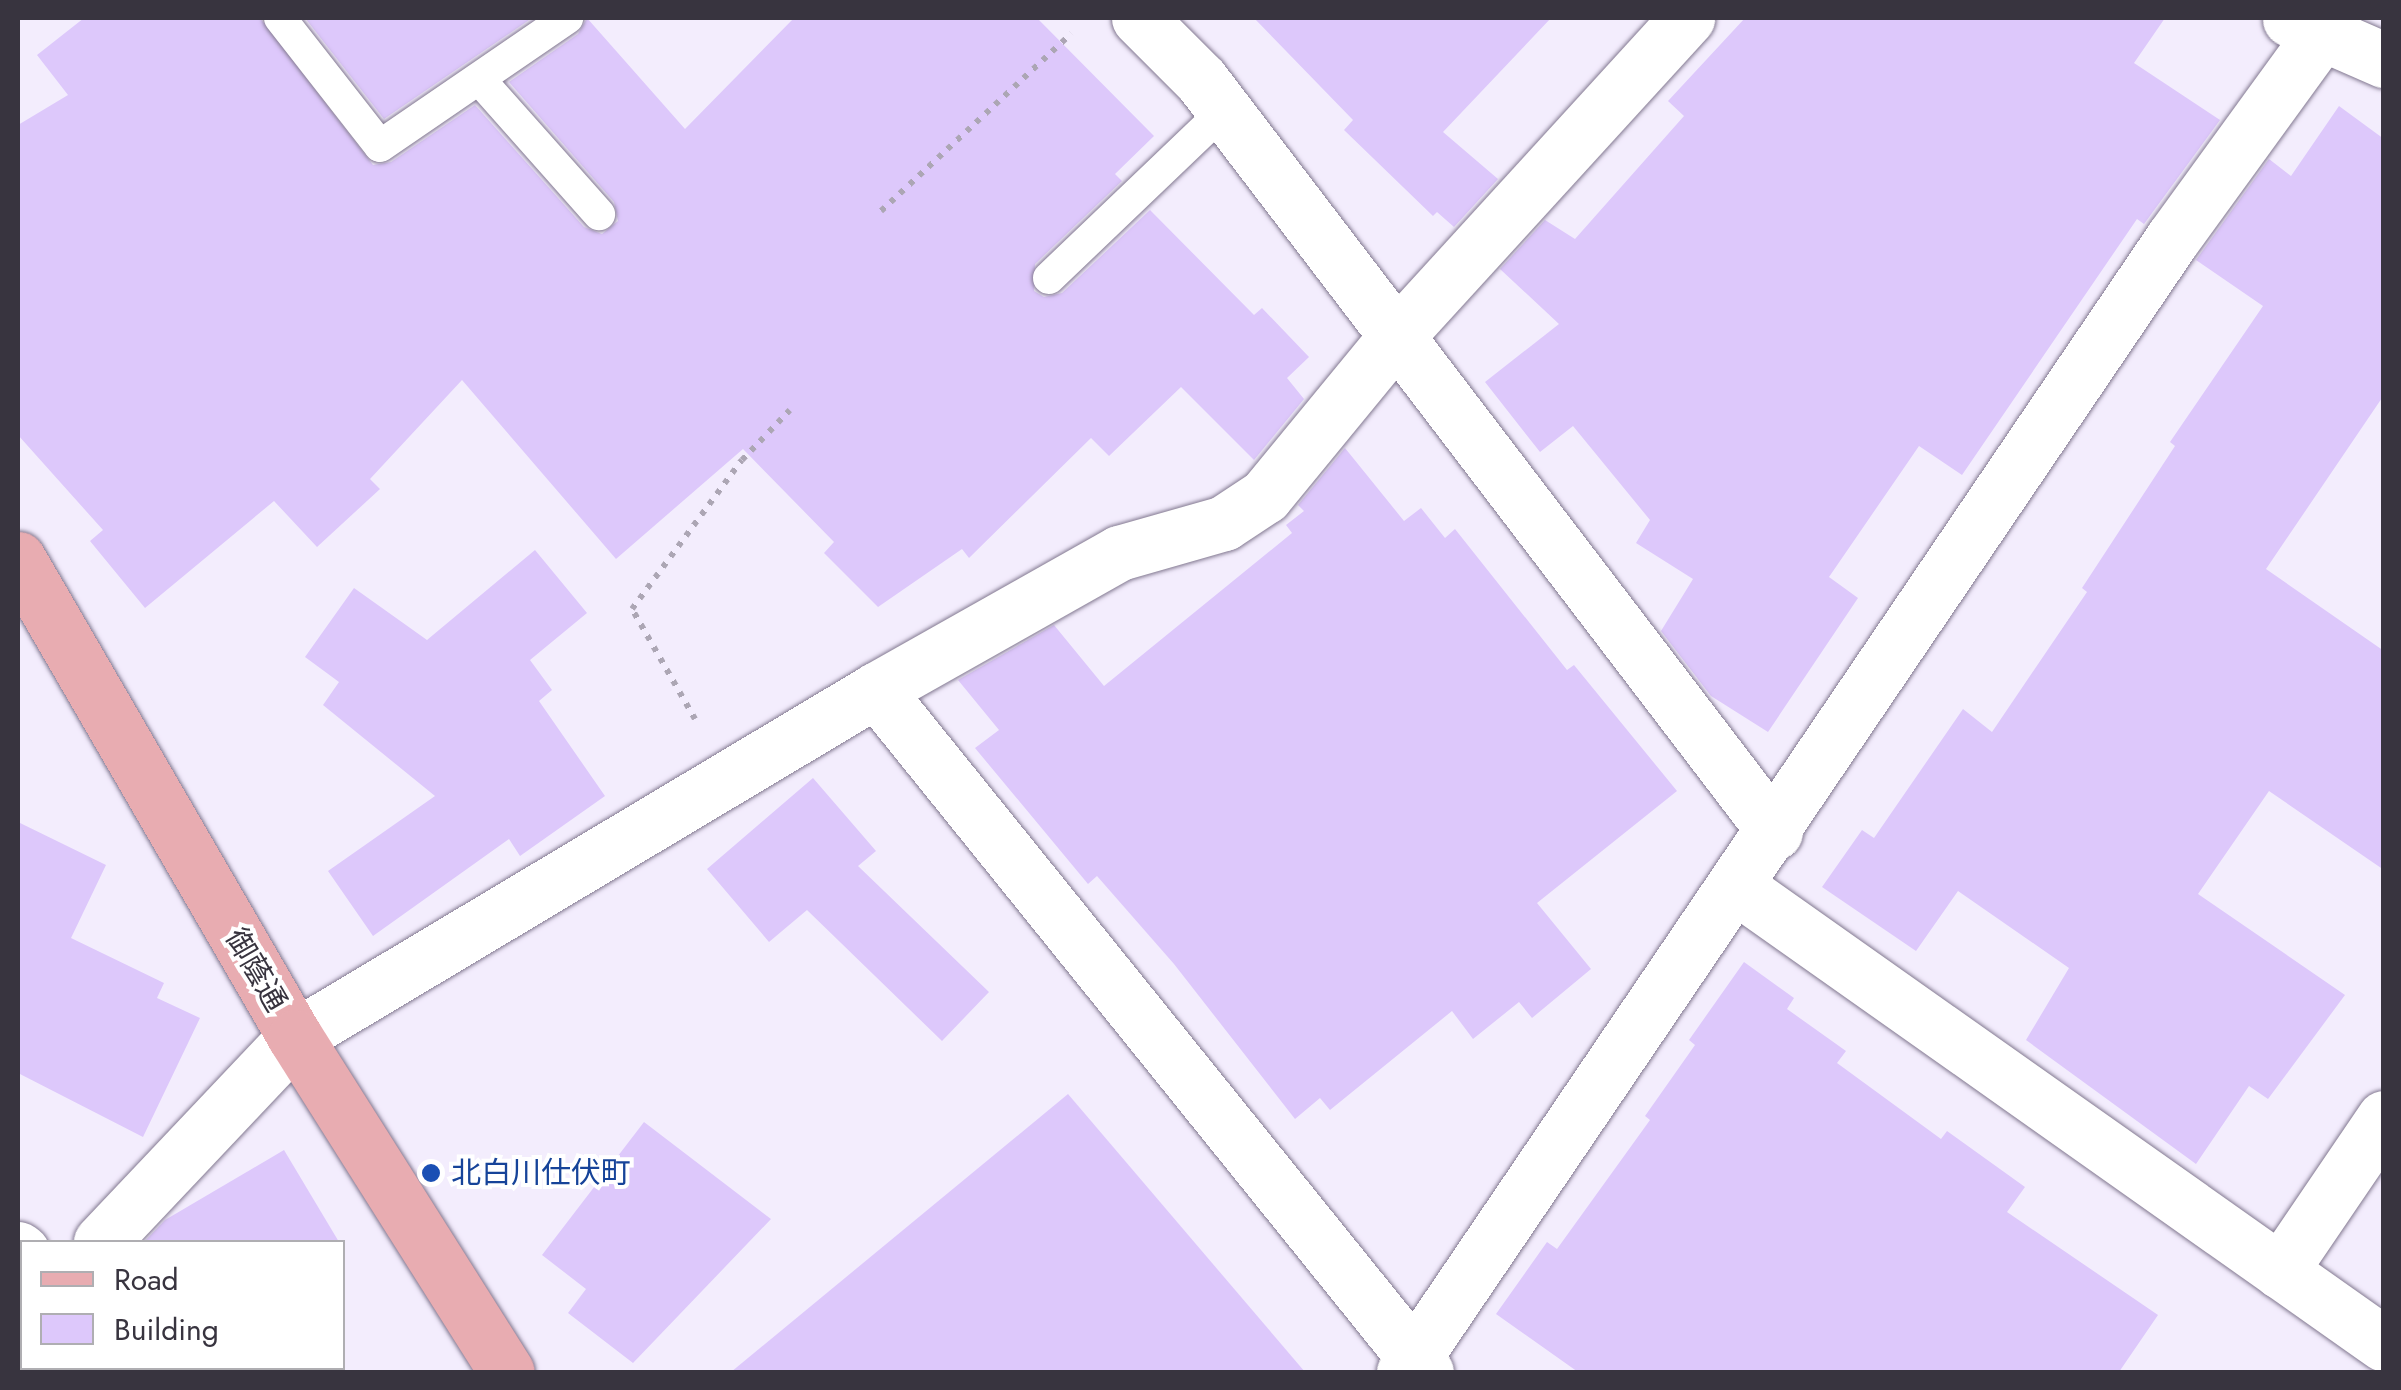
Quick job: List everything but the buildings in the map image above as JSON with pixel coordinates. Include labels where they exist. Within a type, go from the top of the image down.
[{"type":"main road","name":"御蔭通","points":[[18,560],[295,1037],[508,1372]]},
{"type":"street","points":[[1138,18],[1224,111],[1394,339],[1775,832]]},
{"type":"street","points":[[103,1240],[295,1037],[876,690],[1120,553],[1224,523],[1265,496],[1394,339],[1687,18]]},
{"type":"street","points":[[876,690],[1414,1369],[2314,23],[2384,60]]},
{"type":"street","points":[[1737,887],[2384,1344]]},
{"type":"street","points":[[2280,1271],[2384,1118]]},
{"type":"lane","points":[[280,18],[380,146],[567,18]]},
{"type":"lane","points":[[479,78],[598,214]]},
{"type":"lane","points":[[1050,278],[1224,111]]},
{"type":"path","points":[[882,211],[1075,30]]},
{"type":"path","points":[[728,777],[632,609],[742,460],[790,410]]},
{"type":"place","name":"北白川仕伏町","points":[[431,1173]]}]
